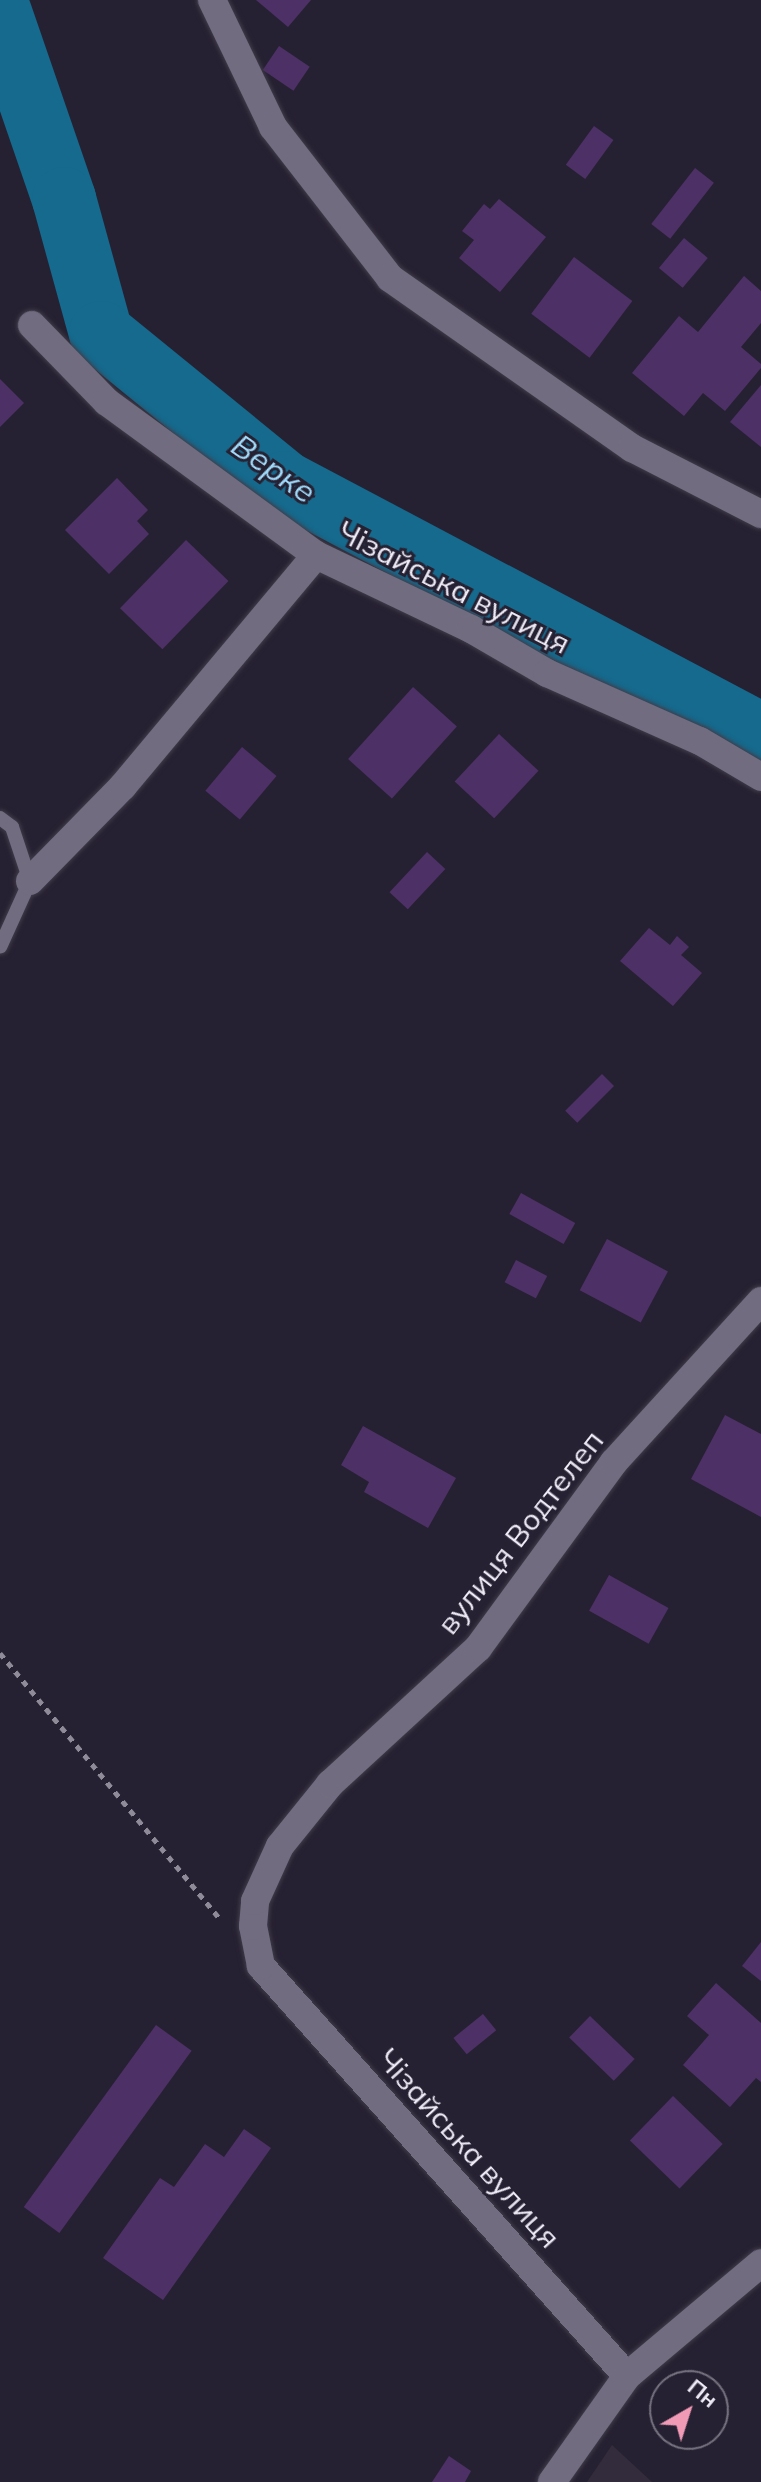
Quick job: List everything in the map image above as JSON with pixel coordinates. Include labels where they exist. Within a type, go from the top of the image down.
[{"type":"street","points":[[212,0],[273,127],[390,278],[632,448],[761,514]]},
{"type":"street","name":"Чізайська вулиця","points":[[32,325],[107,402],[316,555],[471,629],[547,673],[700,741],[761,777]]},
{"type":"street","points":[[30,881],[123,786],[316,555]]},
{"type":"street","name":"вулиця Водтелеп","points":[[261,1966],[253,1926],[255,1901],[280,1846],[330,1784],[478,1648],[614,1462],[761,1301]]},
{"type":"street","name":"Чізайська вулиця","points":[[261,1966],[627,2376]]},
{"type":"street","points":[[552,2482],[627,2376],[761,2263]]},
{"type":"lane","points":[[0,818],[12,827],[30,881],[0,947]]},
{"type":"path","points":[[0,1653],[261,1966]]},
{"type":"shaded area","points":[[612,2445],[652,2482],[587,2482]]},
{"type":"building","points":[[256,0],[311,0],[288,27]]},
{"type":"building","points":[[279,46],[310,67],[293,91],[263,70]]},
{"type":"building","points":[[594,126],[613,140],[585,179],[566,165]]},
{"type":"building","points":[[695,168],[714,183],[670,239],[651,224]]},
{"type":"building","points":[[499,199],[546,237],[500,292],[459,258],[474,240],[462,231],[484,204],[490,209]]},
{"type":"building","points":[[684,238],[708,258],[683,288],[659,268]]},
{"type":"building","points":[[574,257],[632,301],[590,358],[531,314]]},
{"type":"building","points":[[744,276],[761,291],[761,323],[741,347],[761,364],[761,368],[725,411],[703,393],[684,416],[632,373],[679,316],[698,332]]},
{"type":"building","points":[[0,379],[24,403],[0,427]]},
{"type":"building","points":[[761,385],[761,447],[730,422]]},
{"type":"building","points":[[117,478],[148,510],[137,521],[149,534],[109,574],[65,530]]},
{"type":"building","points":[[186,540],[228,581],[162,649],[120,608]]},
{"type":"building","points":[[413,687],[457,726],[392,799],[348,759]]},
{"type":"building","points":[[499,734],[538,771],[494,818],[455,782]]},
{"type":"building","points":[[242,747],[276,776],[240,820],[205,791]]},
{"type":"building","points":[[427,852],[445,869],[408,909],[389,892]]},
{"type":"building","points":[[649,928],[670,945],[677,936],[689,947],[681,955],[702,973],[673,1006],[620,961]]},
{"type":"building","points":[[602,1074],[614,1086],[577,1123],[565,1111]]},
{"type":"building","points":[[521,1193],[575,1223],[564,1244],[509,1214]]},
{"type":"building","points":[[607,1239],[668,1271],[641,1323],[580,1290]]},
{"type":"building","points":[[516,1260],[547,1276],[536,1298],[505,1282]]},
{"type":"building","points":[[725,1415],[761,1434],[761,1517],[691,1479]]},
{"type":"building","points":[[363,1426],[456,1478],[428,1528],[364,1492],[369,1482],[341,1465]]},
{"type":"building","points":[[609,1575],[668,1608],[649,1644],[589,1611]]},
{"type":"building","points":[[761,1942],[761,1981],[742,1966]]},
{"type":"building","points":[[716,1983],[761,2023],[761,2082],[756,2078],[730,2107],[683,2065],[709,2035],[687,2016]]},
{"type":"building","points":[[483,2014],[496,2030],[467,2054],[453,2038]]},
{"type":"building","points":[[590,2016],[635,2059],[614,2081],[569,2038]]},
{"type":"building","points":[[156,2025],[192,2051],[59,2233],[24,2207]]},
{"type":"building","points":[[673,2096],[723,2144],[680,2189],[630,2141]]},
{"type":"building","points":[[244,2129],[271,2148],[163,2300],[103,2258],[160,2178],[174,2187],[205,2144],[224,2157]]},
{"type":"building","points":[[449,2456],[471,2471],[465,2482],[432,2482]]},
{"type":"waterway","name":"Верке","points":[[0,13],[64,199],[101,333],[285,483],[761,735]]}]
